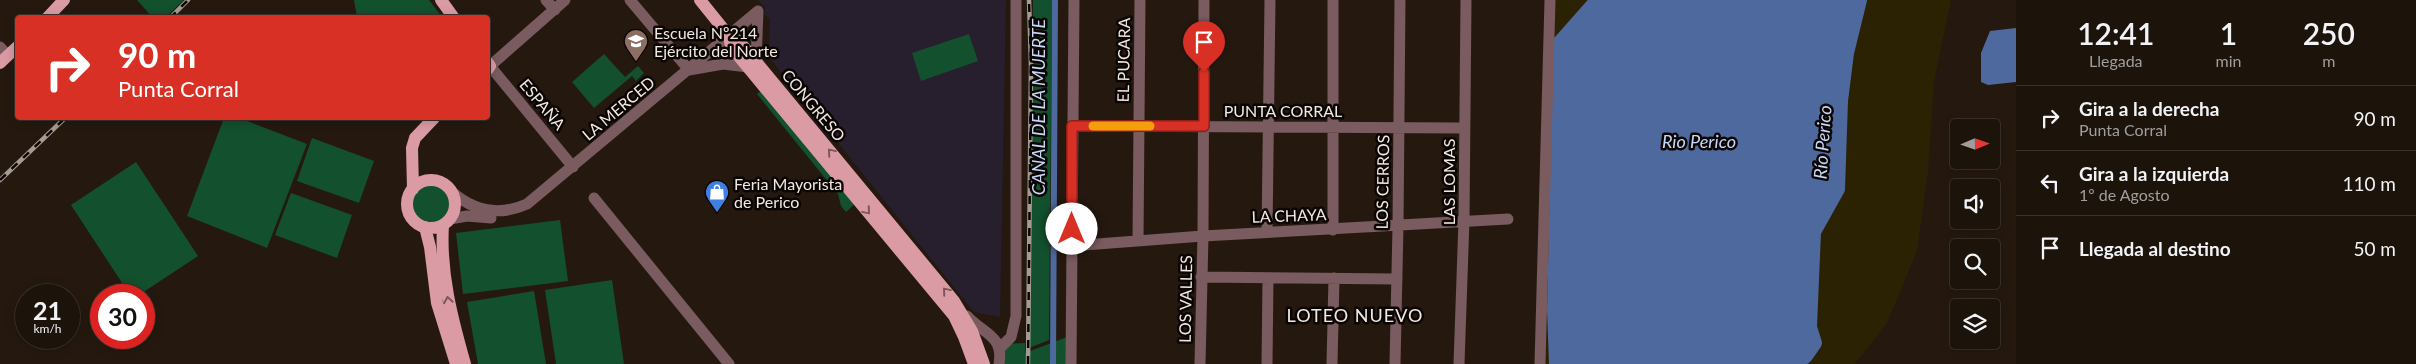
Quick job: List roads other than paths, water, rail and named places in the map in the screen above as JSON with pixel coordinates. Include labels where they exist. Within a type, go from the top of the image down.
[{"type":"main road","points":[[50,15],[64,0]]},
{"type":"main road","points":[[441,0],[452,15]]},
{"type":"main road","name":"CONGRESO","points":[[700,0],[729,36],[732,47],[752,64],[964,314],[984,364]]},
{"type":"main road","points":[[3,56],[15,48]]},
{"type":"main road","name":"CONGRESO","points":[[752,64],[954,316],[974,364]]},
{"type":"main road","points":[[412,189],[415,138],[432,120]]},
{"type":"main road","points":[[413,157],[433,180],[448,186],[455,201],[454,210],[446,222],[442,246],[448,302],[465,364]]},
{"type":"main road","points":[[433,180],[418,183],[408,197],[407,206],[410,215],[416,223],[424,227],[434,228],[446,222]]},
{"type":"main road","points":[[424,227],[430,247],[437,304],[456,364]]},
{"type":"street","points":[[546,0],[555,10]]},
{"type":"street","points":[[490,64],[566,0]]},
{"type":"street","points":[[630,0],[689,70],[723,64],[752,64]]},
{"type":"street","points":[[1000,348],[1011,337],[1016,316],[1016,0]]},
{"type":"street","points":[[1071,364],[1074,0]]},
{"type":"street","name":"EL PUCARA","points":[[1138,241],[1140,0]]},
{"type":"street","name":"LOS VALLES","points":[[1200,364],[1203,236],[1204,0]]},
{"type":"street","points":[[1267,232],[1270,0]]},
{"type":"street","points":[[1333,0],[1333,230]]},
{"type":"street","name":"LOS CERROS","points":[[1395,364],[1400,0]]},
{"type":"street","name":"LAS LOMAS","points":[[1459,364],[1464,220],[1466,0]]},
{"type":"street","points":[[1540,364],[1550,0]]},
{"type":"street","name":"LA MERCED","points":[[573,167],[758,11],[752,64]]},
{"type":"street","name":"ESPAÑA","points":[[490,68],[573,167]]},
{"type":"street","name":"PUNTA CORRAL","points":[[1072,126],[1464,128]]},
{"type":"street","points":[[452,192],[468,205],[482,209],[506,210],[518,208],[539,196],[573,167]]},
{"type":"street","points":[[446,222],[467,216],[504,217],[525,212],[540,203],[566,178],[573,167]]},
{"type":"street","points":[[594,198],[729,364]]},
{"type":"street","name":"LA CHAYA","points":[[1071,246],[1267,232],[1333,230],[1464,220],[1508,219]]},
{"type":"street","points":[[1201,277],[1397,279]]},
{"type":"street","points":[[1267,364],[1268,278]]},
{"type":"street","points":[[1332,364],[1334,278]]},
{"type":"street","points":[[964,314],[973,324],[992,336],[1000,348],[999,364]]},
{"type":"water","points":[[1052,0],[1058,0],[1056,364],[1050,364]]},
{"type":"water","name":"Rio Perico","points":[[1597,0],[1860,0],[1847,53],[1841,101],[1838,189],[1814,232],[1810,327],[1815,343],[1806,356],[1796,364],[1556,364],[1554,310],[1560,42]]},
{"type":"water","points":[[2016,28],[2016,82],[1988,85],[1981,82],[1981,53],[1990,31]]},
{"type":"waterway","name":"Río Perico","points":[[1556,364],[1554,310],[1560,42],[1597,0]]},
{"type":"waterway","name":"Río Perico","points":[[1796,364],[1806,356],[1815,343],[1810,327],[1814,232],[1838,189],[1841,101],[1847,53],[1860,0]]},
{"type":"railway","points":[[173,15],[188,0]]},
{"type":"railway","points":[[1028,364],[1031,65],[1029,0]]},
{"type":"railway","points":[[0,180],[63,120]]},
{"type":"place","name":"Escuela Nº214 Ejército del Norte","points":[[636,62]]},
{"type":"place","name":"Feria Mayorista de Perico","points":[[717,213]]},
{"type":"district","name":"LOTEO NUEVO","points":[[1355,315]]},
{"type":"water label","name":"CANAL DE LA MUERTE","points":[[1038,107]]}]
